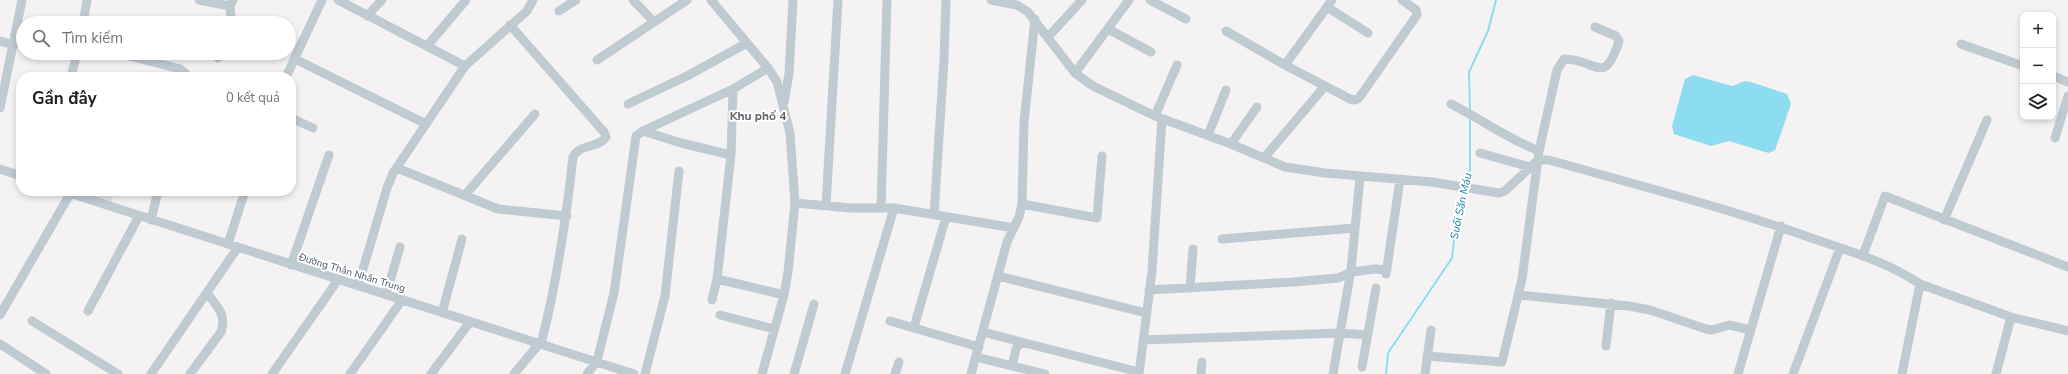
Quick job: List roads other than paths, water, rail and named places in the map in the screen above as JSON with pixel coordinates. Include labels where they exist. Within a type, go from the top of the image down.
[{"type":"street","points":[[19,16],[22,0]]},
{"type":"street","points":[[84,16],[87,0]]},
{"type":"street","points":[[199,0],[232,3],[231,16]]},
{"type":"street","points":[[296,56],[322,0]]},
{"type":"street","points":[[338,0],[465,66]]},
{"type":"street","points":[[367,16],[382,0]]},
{"type":"street","points":[[427,46],[466,0]]},
{"type":"street","points":[[358,286],[387,188],[397,168],[465,66],[527,11],[533,0]]},
{"type":"street","points":[[559,12],[576,0]]},
{"type":"street","points":[[633,0],[654,22]]},
{"type":"street","points":[[596,60],[687,0]]},
{"type":"street","points":[[711,0],[748,43],[777,82],[790,133],[795,203],[784,294],[762,374]]},
{"type":"street","points":[[783,103],[789,74],[793,0]]},
{"type":"street","points":[[826,205],[838,0]]},
{"type":"street","points":[[881,208],[887,0]]},
{"type":"street","points":[[934,215],[944,59],[946,0]]},
{"type":"street","points":[[991,0],[1018,2],[1035,19],[1075,73],[1093,86],[1158,118],[1208,135],[1264,158],[1302,171],[1470,187],[1502,192],[1530,168],[1539,156]]},
{"type":"street","points":[[1048,37],[1082,0]]},
{"type":"street","points":[[1075,73],[1129,0]]},
{"type":"street","points":[[1150,0],[1186,19]]},
{"type":"street","points":[[1226,31],[1285,65],[1350,99],[1355,100],[1359,98],[1417,15],[1416,10],[1402,0]]},
{"type":"street","points":[[1285,65],[1330,3],[1368,33]]},
{"type":"street","points":[[971,374],[1007,242],[1014,228],[1022,204],[1024,122],[1035,19]]},
{"type":"street","points":[[510,25],[606,135],[601,142],[580,149],[573,157],[567,216],[556,282],[540,344],[514,374]]},
{"type":"street","points":[[1427,356],[1502,362],[1518,295],[1539,156],[1560,63],[1564,59],[1572,59],[1599,68],[1608,65],[1613,60],[1618,38],[1594,27]]},
{"type":"street","points":[[1108,29],[1150,52]]},
{"type":"street","points":[[0,108],[16,34]]},
{"type":"street","points":[[0,41],[14,45]]},
{"type":"street","points":[[628,104],[687,76],[748,43]]},
{"type":"street","points":[[1961,44],[2020,65]]},
{"type":"street","points":[[296,59],[426,124]]},
{"type":"street","points":[[72,72],[75,60]]},
{"type":"street","points":[[145,60],[180,69],[184,72]]},
{"type":"street","points":[[288,72],[294,60]]},
{"type":"street","points":[[983,332],[1139,373],[1149,290],[1158,118],[1177,65]]},
{"type":"street","points":[[587,374],[597,361],[608,321],[619,270],[635,139],[638,134],[643,131],[733,89],[768,68]]},
{"type":"street","points":[[2056,77],[2068,82]]},
{"type":"street","points":[[1264,158],[1325,86]]},
{"type":"street","points":[[712,300],[717,279],[731,155],[733,89]]},
{"type":"street","points":[[1208,135],[1226,90]]},
{"type":"street","points":[[2055,138],[2068,96]]},
{"type":"street","points":[[1451,104],[1472,115],[1539,156],[1549,160],[1781,226],[1863,255],[1901,271],[1920,284],[2012,317],[2068,331]]},
{"type":"street","points":[[1231,144],[1257,107]]},
{"type":"street","points":[[465,195],[535,114]]},
{"type":"street","points":[[296,120],[313,128]]},
{"type":"street","points":[[1944,220],[1987,120]]},
{"type":"street","points":[[643,131],[681,143],[731,155]]},
{"type":"street","points":[[1480,153],[1530,168]]},
{"type":"street","points":[[291,265],[329,155]]},
{"type":"street","points":[[1022,204],[1097,218],[1102,156]]},
{"type":"street","points":[[397,168],[498,208],[567,216]]},
{"type":"street","points":[[0,169],[16,174]]},
{"type":"street","points":[[645,374],[665,296],[679,171]]},
{"type":"street","points":[[1333,374],[1351,272],[1360,177]]},
{"type":"street","points":[[1149,290],[1338,278],[1351,272],[1375,269],[1386,272],[1400,180]]},
{"type":"street","points":[[0,314],[65,196]]},
{"type":"street","name":"Đường Thân Nhân Trung","points":[[79,196],[634,374]]},
{"type":"street","points":[[150,220],[157,196]]},
{"type":"street","points":[[228,244],[243,196]]},
{"type":"street","points":[[1863,255],[1885,196],[2068,267]]},
{"type":"street","points":[[795,203],[894,208],[1014,228]]},
{"type":"street","points":[[845,374],[894,208]]},
{"type":"street","points":[[88,311],[139,216]]},
{"type":"street","points":[[914,327],[946,217]]},
{"type":"street","points":[[1738,374],[1781,226]]},
{"type":"street","points":[[1222,239],[1355,228]]},
{"type":"street","points":[[442,313],[462,239]]},
{"type":"street","points":[[153,373],[238,247]]},
{"type":"street","points":[[386,295],[400,247]]},
{"type":"street","points":[[1793,374],[1840,248]]},
{"type":"street","points":[[1190,288],[1193,249]]},
{"type":"street","points":[[998,276],[1146,313]]},
{"type":"street","points":[[717,279],[784,294]]},
{"type":"street","points":[[272,374],[338,280]]},
{"type":"street","points":[[1902,374],[1920,284]]},
{"type":"street","points":[[1362,367],[1376,288]]},
{"type":"street","points":[[190,374],[221,332],[223,326],[223,316],[207,293]]},
{"type":"street","points":[[1518,295],[1611,303],[1650,310],[1706,329],[1712,330],[1729,325],[1751,330]]},
{"type":"street","points":[[350,374],[402,300]]},
{"type":"street","points":[[1606,346],[1611,303]]},
{"type":"street","points":[[794,374],[814,304]]},
{"type":"street","points":[[720,315],[774,329]]},
{"type":"street","points":[[1996,374],[2012,317]]},
{"type":"street","points":[[32,321],[118,374]]},
{"type":"street","points":[[890,321],[979,347]]},
{"type":"street","points":[[431,374],[470,322]]},
{"type":"street","points":[[1425,374],[1431,330]]},
{"type":"street","points":[[1143,340],[1340,333],[1367,335]]},
{"type":"street","points":[[1012,366],[1016,349],[1021,342]]},
{"type":"street","points":[[0,344],[46,374]]},
{"type":"street","points":[[976,356],[1045,374]]},
{"type":"street","points":[[895,374],[899,362]]},
{"type":"street","points":[[1201,374],[1202,362]]},
{"type":"water","points":[[1693,75],[1732,86],[1745,81],[1751,82],[1787,94],[1791,104],[1775,150],[1769,153],[1729,141],[1711,146],[1674,134],[1672,126],[1685,79]]},
{"type":"waterway","name":"Suối Săn Máu","points":[[1470,111],[1469,72],[1488,31],[1496,0]]},
{"type":"waterway","name":"Suối Săn Máu","points":[[1466,185],[1470,169],[1470,118]]},
{"type":"waterway","name":"Suối Săn Máu","points":[[1386,374],[1388,353],[1452,258],[1456,223],[1464,191]]},
{"type":"district","name":"Khu phố 4","points":[[758,116]]}]
